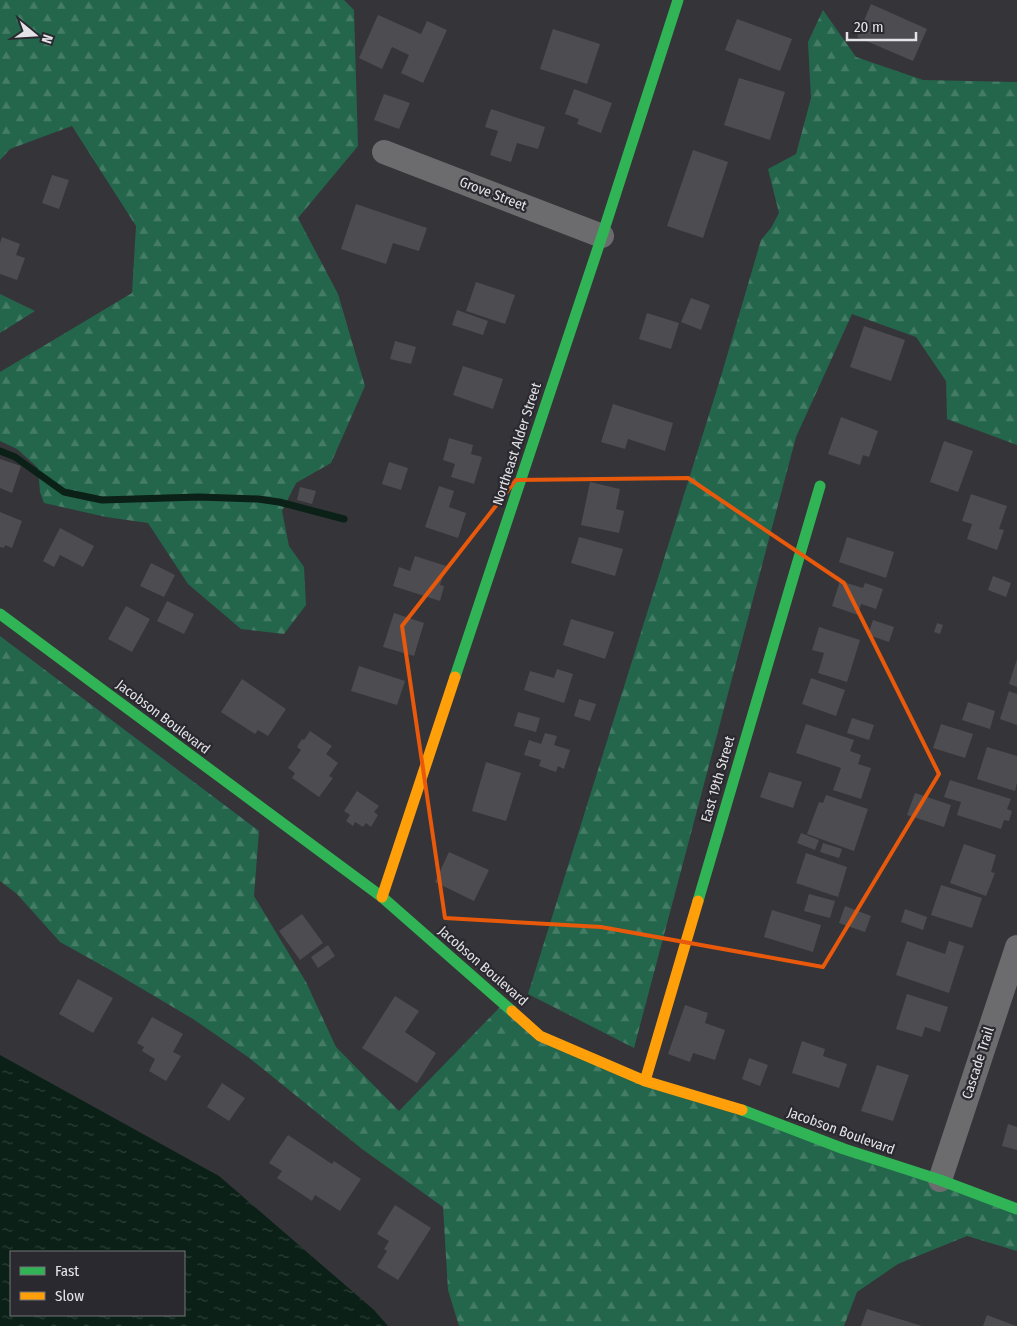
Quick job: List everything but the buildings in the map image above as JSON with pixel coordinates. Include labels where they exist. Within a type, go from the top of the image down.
[{"type":"street","name":"Northeast Alder Street","points":[[382,897],[602,236],[678,0]]},
{"type":"street","name":"Grove Street","points":[[384,152],[602,236]]},
{"type":"street","name":"East 19th Street","points":[[645,1081],[820,486]]},
{"type":"street","name":"Jacobson Boulevard","points":[[0,614],[382,897],[540,1036],[645,1081],[733,1107],[844,1149],[940,1180],[1017,1209]]},
{"type":"street","name":"Cascade Trail","points":[[940,1180],[1017,947]]},
{"type":"highlighted area","points":[[688,478],[844,583],[939,774],[823,967],[601,927],[445,918],[402,626],[516,480]]},
{"type":"green space","points":[[0,0],[344,0],[354,10],[358,146],[298,218],[338,294],[365,386],[331,463],[296,483],[282,511],[289,546],[304,567],[306,605],[284,634],[241,629],[188,584],[148,523],[106,517],[44,503],[40,492],[38,468],[17,449],[0,441],[0,372],[132,293],[136,226],[72,126],[10,149],[0,160]]},
{"type":"green space","points":[[823,10],[856,57],[923,80],[1017,82],[1017,445],[947,419],[946,381],[916,337],[852,314],[796,437],[634,1048],[528,994],[722,373],[761,240],[771,228],[779,213],[768,169],[796,154],[811,98],[808,42]]},
{"type":"green space","points":[[0,294],[35,311],[0,333]]},
{"type":"green space","points":[[0,636],[259,831],[254,896],[306,982],[336,1047],[399,1111],[500,1007],[568,1048],[1017,1209],[1017,1251],[967,1236],[898,1264],[857,1292],[844,1326],[459,1326],[448,1290],[443,1207],[362,1149],[248,1057],[193,1019],[60,942],[17,894],[0,881]]},
{"type":"water","points":[[0,1055],[219,1176],[374,1310],[388,1326],[0,1326]]},
{"type":"waterway","points":[[0,451],[15,457],[64,492],[102,500],[199,497],[258,499],[279,502],[344,519]]},
{"type":"traffic: fast","points":[[455,677],[602,236],[678,0]]},
{"type":"traffic: fast","points":[[698,901],[820,486]]},
{"type":"traffic: fast","points":[[0,614],[382,897],[512,1011]]},
{"type":"traffic: fast","points":[[742,1110],[844,1149],[940,1180],[1017,1209]]},
{"type":"traffic: slow","points":[[382,897],[455,677]]},
{"type":"traffic: slow","points":[[645,1081],[698,901]]},
{"type":"traffic: slow","points":[[512,1011],[540,1036],[645,1081],[742,1110]]}]
